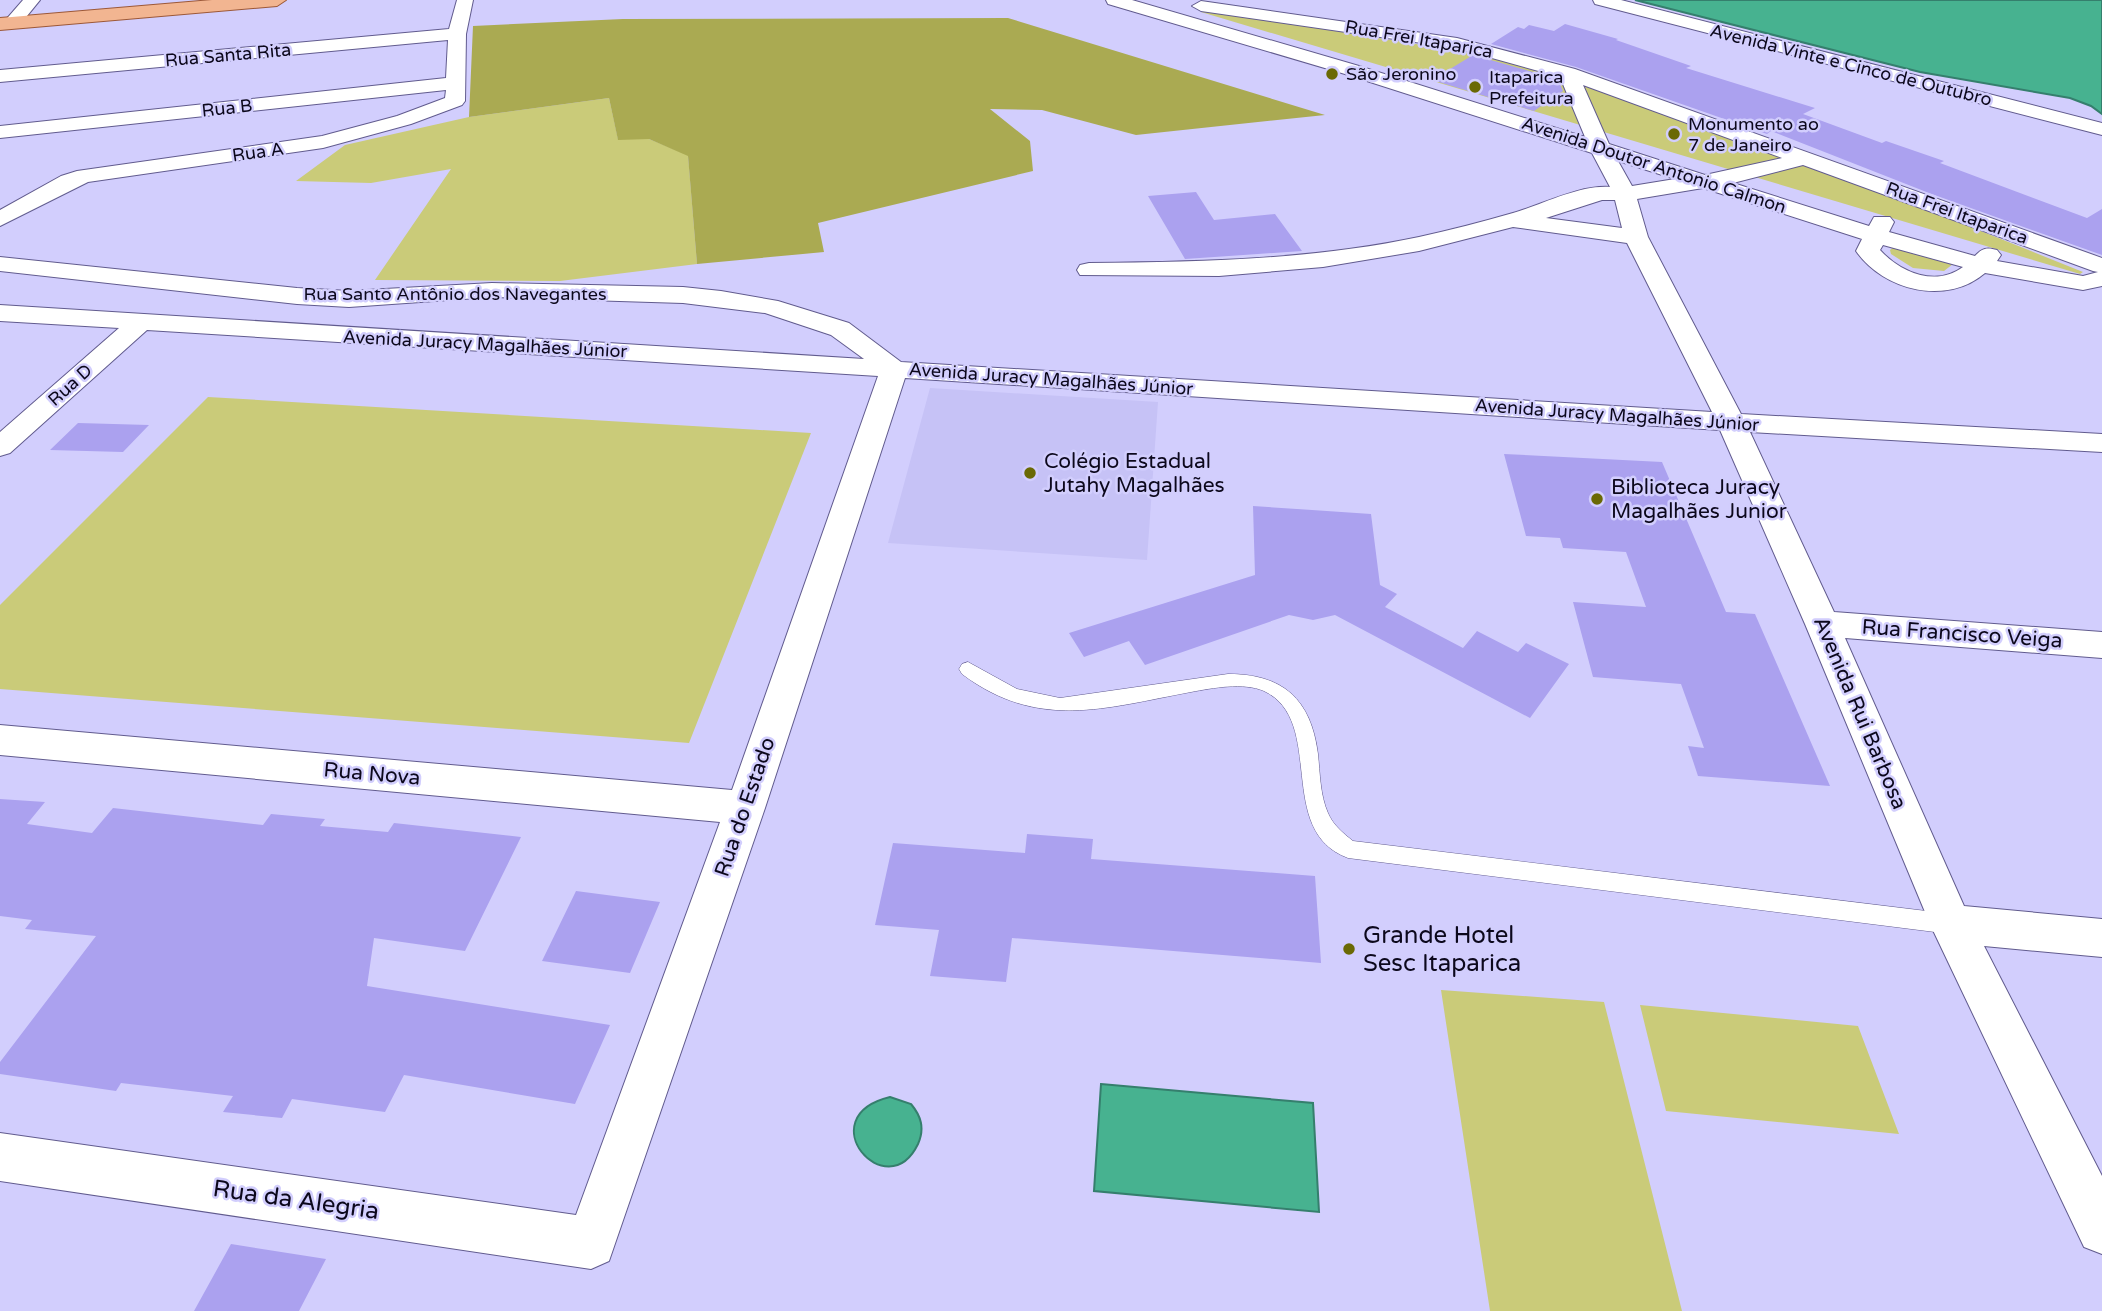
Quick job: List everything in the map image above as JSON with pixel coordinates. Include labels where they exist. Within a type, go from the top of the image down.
[{"type":"main road","points":[[6,23],[277,0]]},
{"type":"street","points":[[6,23],[32,0]]},
{"type":"street","name":"Rua A","points":[[0,219],[69,181],[85,176],[303,146],[394,123],[455,101],[457,34],[465,0]]},
{"type":"street","name":"Avenida Doutor Antonio Calmon","points":[[1114,0],[1235,31],[1597,142],[1731,177],[1878,228]]},
{"type":"street","name":"Avenida Doutor Antonio Calmon","points":[[1145,0],[1235,31]]},
{"type":"street","name":"Rua Frei Itaparica","points":[[1162,0],[1441,40],[1498,53],[1568,73],[2102,266]]},
{"type":"street","name":"Avenida Vinte e Cinco de Outubro","points":[[1601,0],[2102,129]]},
{"type":"street","name":"Rua Santa Rita","points":[[0,76],[457,34]]},
{"type":"street","name":"Avenida Rui Barbosa","points":[[1568,73],[1597,142],[1625,194],[1636,237],[1731,422],[1822,624],[1951,924],[2102,1229]]},
{"type":"street","name":"Rua B","points":[[0,132],[454,83]]},
{"type":"street","name":"Avenida Doutor Antonio Calmon","points":[[1597,142],[1701,180],[1878,228],[1963,245],[1985,260],[2036,274],[2083,283],[2102,279]]},
{"type":"street","points":[[1089,270],[1219,269],[1323,260],[1419,244],[1513,220],[1600,193],[1625,194],[1731,177],[1807,158]]},
{"type":"street","points":[[1513,220],[1636,237]]},
{"type":"street","points":[[1963,245],[1984,222]]},
{"type":"street","points":[[1878,228],[1868,251],[1872,257],[1885,268],[1915,280],[1937,284],[1954,283],[1985,260]]},
{"type":"street","name":"Rua Santo Antônio dos Navegantes","points":[[0,264],[349,299],[492,290],[682,295],[721,299],[769,306],[840,329],[894,369]]},
{"type":"street","name":"Avenida Juracy Magalhães Júnior","points":[[0,313],[2102,443]]},
{"type":"street","name":"Rua D","points":[[0,447],[141,323]]},
{"type":"street","name":"Rua do Estado","points":[[592,1243],[745,808],[894,369]]},
{"type":"street","name":"Rua Francisco Veiga","points":[[1822,624],[2102,645]]},
{"type":"street","name":"Rua Nova","points":[[0,740],[745,808]]},
{"type":"street","points":[[1951,924],[2102,939]]},
{"type":"street","name":"Rua da Alegria","points":[[0,1157],[592,1243]]},
{"type":"lane","points":[[968,669],[991,688],[1040,704],[1060,705],[1213,682],[1246,681],[1269,685],[1296,708],[1302,723],[1311,798],[1318,819],[1325,830],[1348,849],[1951,924]]},
{"type":"shaded area","points":[[1635,0],[2102,0],[2102,114],[2091,106],[2070,98],[1920,72]]},
{"type":"shaded area","points":[[1204,10],[1491,56],[1601,90],[1946,217],[2083,272],[2080,274],[1201,12]]},
{"type":"shaded area","points":[[1008,18],[1325,115],[1136,135],[1042,110],[990,109],[1030,141],[1033,171],[818,223],[824,252],[697,264],[688,156],[649,139],[618,140],[609,98],[469,117],[473,26],[623,19]]},
{"type":"shaded area","points":[[609,98],[618,139],[649,139],[688,155],[697,264],[560,281],[375,280],[451,169],[371,183],[296,181],[345,145],[469,117]]},
{"type":"shaded area","points":[[1895,246],[1953,264],[1944,271],[1913,268],[1891,254],[1890,250]]},
{"type":"shaded area","name":"Colégio Estadual Jutahy Magalhães","points":[[930,388],[1158,402],[1147,560],[888,543]]},
{"type":"shaded area","points":[[208,397],[811,433],[689,743],[0,689],[0,605]]},
{"type":"shaded area","points":[[1441,990],[1604,1002],[1682,1311],[1490,1311]]},
{"type":"shaded area","points":[[1640,1005],[1858,1026],[1899,1134],[1666,1111]]},
{"type":"shaded area","points":[[1101,1084],[1313,1103],[1319,1212],[1094,1191]]},
{"type":"shaded area","points":[[890,1097],[911,1104],[921,1127],[918,1144],[905,1161],[889,1166],[874,1163],[862,1152],[855,1138],[855,1122],[866,1107]]},
{"type":"building","points":[[1565,24],[1618,39],[1616,40],[1691,66],[1686,68],[1815,108],[1803,114],[1882,143],[1886,141],[1944,161],[1940,163],[2087,218],[2102,209],[2102,255],[1929,193],[1771,131],[1767,134],[1576,67],[1491,44],[1518,27],[1524,29],[1529,25],[1554,31]]},
{"type":"building","points":[[1473,55],[1558,79],[1563,91],[1534,111],[1432,80]]},
{"type":"building","points":[[1196,192],[1214,220],[1275,214],[1302,251],[1185,259],[1148,196]]},
{"type":"building","points":[[78,423],[149,425],[123,452],[50,450]]},
{"type":"building","points":[[1504,454],[1662,462],[1726,612],[1755,614],[1830,786],[1698,776],[1688,746],[1704,748],[1681,684],[1593,677],[1573,602],[1646,607],[1626,552],[1563,548],[1560,538],[1526,536]]},
{"type":"building","points":[[1253,506],[1371,514],[1380,585],[1397,594],[1385,607],[1463,648],[1477,631],[1518,652],[1526,643],[1569,664],[1530,718],[1335,615],[1313,620],[1289,615],[1145,665],[1129,641],[1084,657],[1069,633],[1255,575]]},
{"type":"building","points":[[0,799],[45,802],[27,824],[92,833],[113,808],[263,825],[271,814],[325,819],[320,826],[388,832],[394,823],[521,837],[465,951],[374,938],[367,986],[610,1025],[575,1104],[404,1075],[385,1112],[292,1099],[282,1118],[223,1112],[233,1096],[121,1083],[116,1091],[0,1074],[0,1062],[96,936],[25,929],[32,920],[0,916]]},
{"type":"building","points":[[1027,834],[1093,839],[1091,859],[1315,876],[1321,963],[1012,938],[1006,982],[930,976],[939,930],[875,925],[893,843],[1025,853]]},
{"type":"building","points":[[576,891],[660,902],[630,973],[542,961]]},
{"type":"building","points":[[231,1244],[326,1259],[299,1311],[194,1311]]},
{"type":"place","name":"São Jeronino","points":[[1332,74]]},
{"type":"place","name":"Itaparica Prefeitura","points":[[1475,87]]},
{"type":"place","name":"Monumento ao 7 de Janeiro","points":[[1674,134]]},
{"type":"place","name":"Colégio Estadual Jutahy Magalhães","points":[[1030,473]]},
{"type":"place","name":"Biblioteca Juracy Magalhães Junior","points":[[1597,499]]},
{"type":"place","name":"Grande Hotel Sesc Itaparica","points":[[1349,949]]}]
